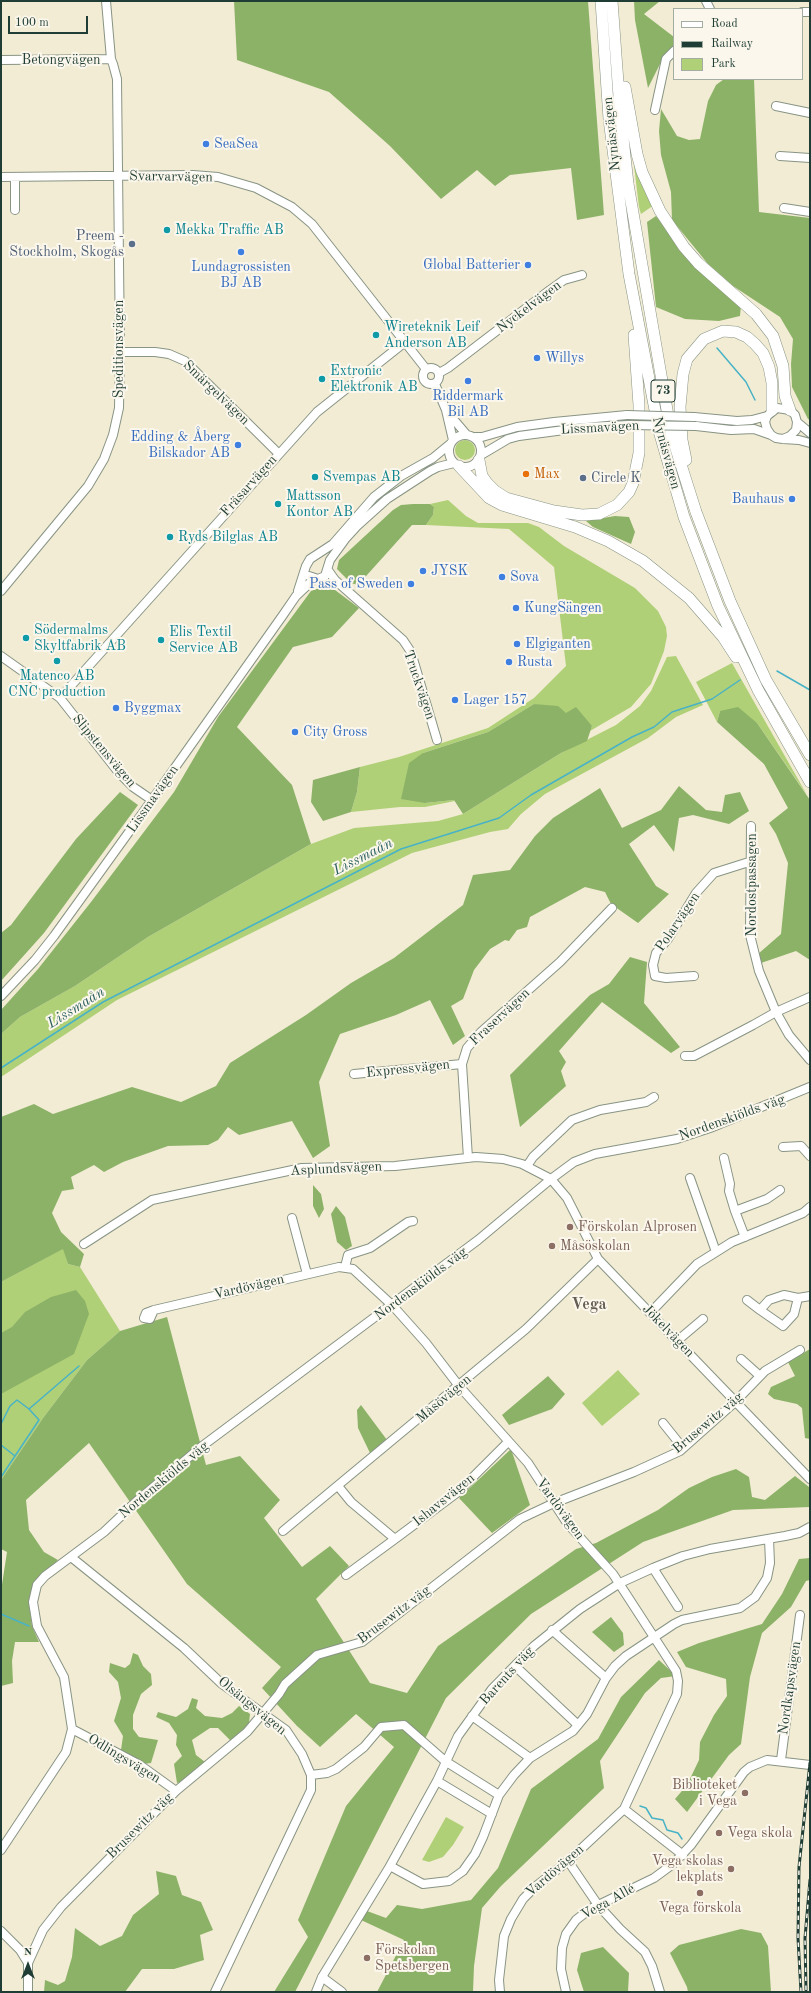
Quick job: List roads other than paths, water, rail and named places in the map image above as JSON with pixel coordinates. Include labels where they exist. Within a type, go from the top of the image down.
[{"type":"highway","name":"Nynäsvägen","points":[[601,1],[609,119],[629,274],[659,432],[684,517],[718,606],[758,690],[810,782]]},
{"type":"highway","name":"Nynäsvägen","points":[[613,1],[620,110],[628,184],[671,433],[696,512],[730,601],[766,680],[810,755]]},
{"type":"highway","points":[[613,1],[632,134],[642,172],[650,191],[660,211],[684,248],[707,272],[756,314],[773,336],[783,366],[785,396],[790,410]]},
{"type":"highway","points":[[480,457],[482,476],[494,491],[506,498],[554,511],[591,514],[609,510],[622,501],[629,492],[636,472],[640,432],[629,274]]},
{"type":"highway","points":[[696,512],[682,440],[680,407],[683,374],[687,359],[695,348],[704,339],[723,331],[736,332],[747,337],[763,353],[769,367],[772,383],[770,413]]},
{"type":"highway","points":[[457,465],[489,498],[516,510],[575,527],[608,541],[643,561],[689,598],[723,637],[758,690]]},
{"type":"street","points":[[106,1],[111,60]]},
{"type":"street","points":[[655,110],[666,59],[673,52]]},
{"type":"street","name":"Betongvägen","points":[[1,60],[111,60],[114,69]]},
{"type":"street","name":"Speditionsvägen","points":[[1,591],[88,486],[104,459],[113,435],[118,408],[120,352],[117,79],[114,69]]},
{"type":"street","points":[[776,106],[803,113],[810,113]]},
{"type":"street","points":[[780,156],[810,158]]},
{"type":"street","name":"Svarvarvägen","points":[[1,177],[118,177],[193,175],[218,177],[256,188],[274,196],[292,207],[312,224],[426,369]]},
{"type":"street","points":[[15,177],[15,210]]},
{"type":"street","points":[[784,208],[810,212]]},
{"type":"street","name":"Nyckelvägen","points":[[439,373],[448,368],[564,280],[582,275]]},
{"type":"street","name":"Fräsarvägen","points":[[60,698],[278,453],[325,404],[405,342]]},
{"type":"street","name":"Smärgelvägen","points":[[120,352],[154,352],[169,354],[185,361],[278,453]]},
{"type":"street","points":[[432,368],[439,373],[440,379],[435,384],[430,385],[425,382],[423,374],[426,369],[432,368]]},
{"type":"street","points":[[435,384],[446,410],[451,442],[449,456],[457,465],[470,466],[480,457],[479,442],[470,436],[446,410]]},
{"type":"street","points":[[783,439],[790,436],[796,430],[797,422],[795,415],[790,410],[778,408],[770,413],[765,422],[771,435],[783,439],[810,443]]},
{"type":"street","name":"Lissmavägen","points":[[470,436],[482,437],[517,427],[554,422],[627,415],[694,417],[737,421],[752,420],[770,413]]},
{"type":"street","points":[[797,422],[810,433]]},
{"type":"street","name":"Lissmavägen","points":[[480,457],[508,439],[519,436],[587,427],[629,425],[696,426],[731,430],[754,430],[771,435]]},
{"type":"street","points":[[451,442],[461,434],[470,436]]},
{"type":"street","name":"Lissmavägen","points":[[1,996],[49,942],[152,800],[296,596],[306,570],[307,562],[333,544],[374,497],[401,476],[433,458],[451,442]]},
{"type":"street","name":"Lissmavägen","points":[[296,596],[318,579],[328,568],[336,551],[357,526],[387,500],[404,487],[434,469],[457,465]]},
{"type":"street","points":[[316,556],[325,560],[328,568]]},
{"type":"street","name":"Truckvägen","points":[[328,568],[342,586],[403,640],[411,652],[437,740]]},
{"type":"street","points":[[306,570],[310,577],[318,579]]},
{"type":"street","name":"Truckvägen","points":[[318,579],[342,586]]},
{"type":"street","name":"Slipstensvägen","points":[[1,656],[60,698],[119,773],[132,787],[152,800]]},
{"type":"street","name":"Nordostpassagen","points":[[751,826],[752,861],[750,935],[758,971],[776,1012],[789,1035],[810,1060]]},
{"type":"street","name":"Polarvägen","points":[[694,976],[666,978],[655,976],[653,965],[656,953],[668,939],[696,893],[714,873],[752,861]]},
{"type":"street","name":"Fraservägen","points":[[468,1158],[462,1064],[467,1048],[481,1032],[560,962],[612,908]]},
{"type":"street","points":[[685,1056],[694,1056],[776,1012],[810,997]]},
{"type":"street","name":"Expressvägen","points":[[354,1074],[462,1064]]},
{"type":"street","name":"Nordenskiölds väg","points":[[72,1729],[64,1677],[37,1626],[33,1602],[37,1585],[45,1576],[106,1530],[138,1500],[201,1447],[484,1236],[551,1179],[574,1162],[595,1154],[677,1139],[710,1128],[810,1087]]},
{"type":"street","points":[[527,1166],[542,1147],[572,1120],[600,1110],[646,1102],[654,1097]]},
{"type":"street","points":[[783,1147],[801,1146],[810,1156]]},
{"type":"street","name":"Asplundsvägen","points":[[84,1244],[146,1203],[160,1197],[302,1168],[395,1166],[468,1158],[503,1159],[527,1166],[551,1179]]},
{"type":"street","points":[[724,1158],[730,1184],[729,1191],[745,1237]]},
{"type":"street","points":[[690,1178],[716,1252]]},
{"type":"street","name":"Jökelvägen","points":[[551,1179],[567,1198],[598,1259],[810,1479]]},
{"type":"street","points":[[735,1211],[767,1199],[780,1190]]},
{"type":"street","points":[[650,1313],[697,1264],[732,1242],[804,1213],[810,1207]]},
{"type":"street","points":[[292,1218],[307,1274]]},
{"type":"street","points":[[345,1267],[348,1255],[370,1248],[408,1222],[413,1221]]},
{"type":"street","name":"Måsövägen","points":[[283,1531],[526,1330],[598,1259]]},
{"type":"street","name":"Vardövägen","points":[[154,1310],[307,1274],[345,1267],[352,1269],[392,1306],[426,1343],[459,1386],[528,1463],[578,1536],[603,1561],[620,1583],[676,1671],[678,1681],[677,1694],[626,1811],[535,1887],[523,1899],[511,1919],[504,1936],[499,1980],[500,1992]]},
{"type":"street","points":[[760,1310],[769,1300],[784,1295],[798,1298],[810,1296]]},
{"type":"street","points":[[747,1300],[783,1326],[794,1314],[798,1298]]},
{"type":"street","points":[[677,1341],[703,1319]]},
{"type":"street","name":"Brusewitz väg","points":[[28,1963],[43,1930],[61,1907],[176,1791],[247,1732],[279,1694],[285,1684],[317,1655],[362,1642],[520,1519],[554,1503],[634,1472],[683,1448],[735,1402],[765,1371],[800,1350]]},
{"type":"street","points":[[740,1359],[760,1376]]},
{"type":"street","points":[[663,1424],[683,1448]]},
{"type":"street","name":"Ishavsvägen","points":[[346,1575],[458,1492],[508,1442]]},
{"type":"street","points":[[338,1486],[351,1502],[395,1539]]},
{"type":"street","name":"Barents väg","points":[[316,1992],[322,1977],[390,1866],[437,1781],[458,1736],[492,1688],[552,1630],[580,1609],[620,1583],[683,1556],[710,1549],[769,1539],[799,1532],[810,1527]]},
{"type":"street","points":[[390,1866],[423,1884],[449,1881],[463,1871],[475,1854],[500,1795],[514,1775],[530,1758],[573,1731],[587,1714],[606,1678],[626,1656],[654,1636],[682,1620],[740,1608],[755,1597],[767,1578],[770,1562],[769,1539]]},
{"type":"street","name":"Olsängsvägen","points":[[71,1557],[184,1648],[222,1684],[286,1730],[302,1754],[311,1775],[311,1790],[215,1992]]},
{"type":"street","points":[[653,1568],[678,1607]]},
{"type":"street","name":"Nordkapsvägen","points":[[781,1760],[800,1615]]},
{"type":"street","points":[[552,1630],[606,1678]]},
{"type":"street","points":[[515,1666],[578,1725]]},
{"type":"street","points":[[472,1716],[530,1758]]},
{"type":"street","points":[[311,1775],[327,1773],[336,1769],[364,1747],[381,1727],[404,1725],[445,1762],[500,1795]]},
{"type":"street","points":[[1,1850],[66,1752],[72,1729]]},
{"type":"street","name":"Odlingsvägen","points":[[72,1729],[140,1765],[176,1791]]},
{"type":"street","points":[[781,1760],[810,1764]]},
{"type":"street","name":"Vega Allé","points":[[566,1992],[561,1963],[562,1948],[566,1934],[576,1920],[598,1905],[654,1878],[682,1855],[744,1772],[760,1762],[781,1760]]},
{"type":"street","points":[[437,1781],[492,1814]]},
{"type":"street","points":[[626,1811],[682,1855]]},
{"type":"street","points":[[568,1861],[598,1905],[644,1952],[652,1966],[660,1992]]},
{"type":"street","points":[[1,1930],[20,1950],[28,1963],[28,1992]]},
{"type":"street","points":[[322,1977],[342,1992]]},
{"type":"waterway","points":[[717,348],[746,382],[755,400]]},
{"type":"waterway","name":"Lissmaån","points":[[777,671],[810,690]]},
{"type":"waterway","name":"Lissmaån","points":[[1,1068],[103,1002],[401,849],[499,818],[531,795],[632,737],[654,727],[672,712],[712,699],[740,680]]},
{"type":"waterway","points":[[1,1477],[39,1420],[29,1409],[79,1366]]},
{"type":"waterway","points":[[1,1424],[10,1406],[17,1400],[29,1409]]},
{"type":"waterway","points":[[1,1445],[15,1456]]},
{"type":"waterway","points":[[1,1614],[29,1626]]},
{"type":"waterway","points":[[640,1806],[646,1808],[652,1818],[663,1820],[667,1830],[678,1833],[682,1839]]},
{"type":"railway","points":[[801,1992],[798,1938],[799,1867],[810,1763]]},
{"type":"railway","points":[[806,1990],[805,1938],[810,1880]]},
{"type":"place","name":"SeaSea","points":[[206,144]]},
{"type":"place","name":"Mekka Traffic AB","points":[[167,230]]},
{"type":"place","name":"Preem - Stockholm, Skogås","points":[[132,244]]},
{"type":"place","name":"Lundagrossisten BJ AB","points":[[241,252]]},
{"type":"place","name":"Global Batterier","points":[[528,265]]},
{"type":"place","name":"Wireteknik Leif Anderson AB","points":[[376,335]]},
{"type":"place","name":"Willys","points":[[537,358]]},
{"type":"place","name":"Extronic Elektronik AB","points":[[322,379]]},
{"type":"place","name":"Riddermark Bil AB","points":[[468,381]]},
{"type":"place","name":"Edding & Åberg Bilskador AB","points":[[238,445]]},
{"type":"place","name":"Max","points":[[526,474]]},
{"type":"place","name":"Svempas AB","points":[[315,477]]},
{"type":"place","name":"Circle K","points":[[583,478]]},
{"type":"place","name":"Bauhaus","points":[[792,499]]},
{"type":"place","name":"Mattsson Kontor AB","points":[[278,504]]},
{"type":"place","name":"Ryds Bilglas AB","points":[[170,537]]},
{"type":"place","name":"JYSK","points":[[423,571]]},
{"type":"place","name":"Sova","points":[[502,577]]},
{"type":"place","name":"Pass of Sweden","points":[[411,584]]},
{"type":"place","name":"KungSängen","points":[[516,608]]},
{"type":"place","name":"Södermalms Skyltfabrik AB","points":[[26,638]]},
{"type":"place","name":"Elis Textil Service AB","points":[[161,640]]},
{"type":"place","name":"Elgiganten","points":[[517,644]]},
{"type":"place","name":"Matenco AB CNC production","points":[[57,661]]},
{"type":"place","name":"Rusta","points":[[509,662]]},
{"type":"place","name":"Lager 157","points":[[455,700]]},
{"type":"place","name":"Byggmax","points":[[116,708]]},
{"type":"place","name":"City Gross","points":[[295,732]]},
{"type":"place","name":"Förskolan Alprosen","points":[[570,1227]]},
{"type":"place","name":"Måsöskolan","points":[[552,1246]]},
{"type":"place","name":"Biblioteket i Vega","points":[[745,1793]]},
{"type":"place","name":"Vega skola","points":[[719,1833]]},
{"type":"place","name":"Vega skolas lekplats","points":[[731,1869]]},
{"type":"place","name":"Vega förskola","points":[[700,1893]]},
{"type":"place","name":"Förskolan Spetsbergen","points":[[367,1958]]},
{"type":"district","name":"Vega","points":[[589,1305]]}]
